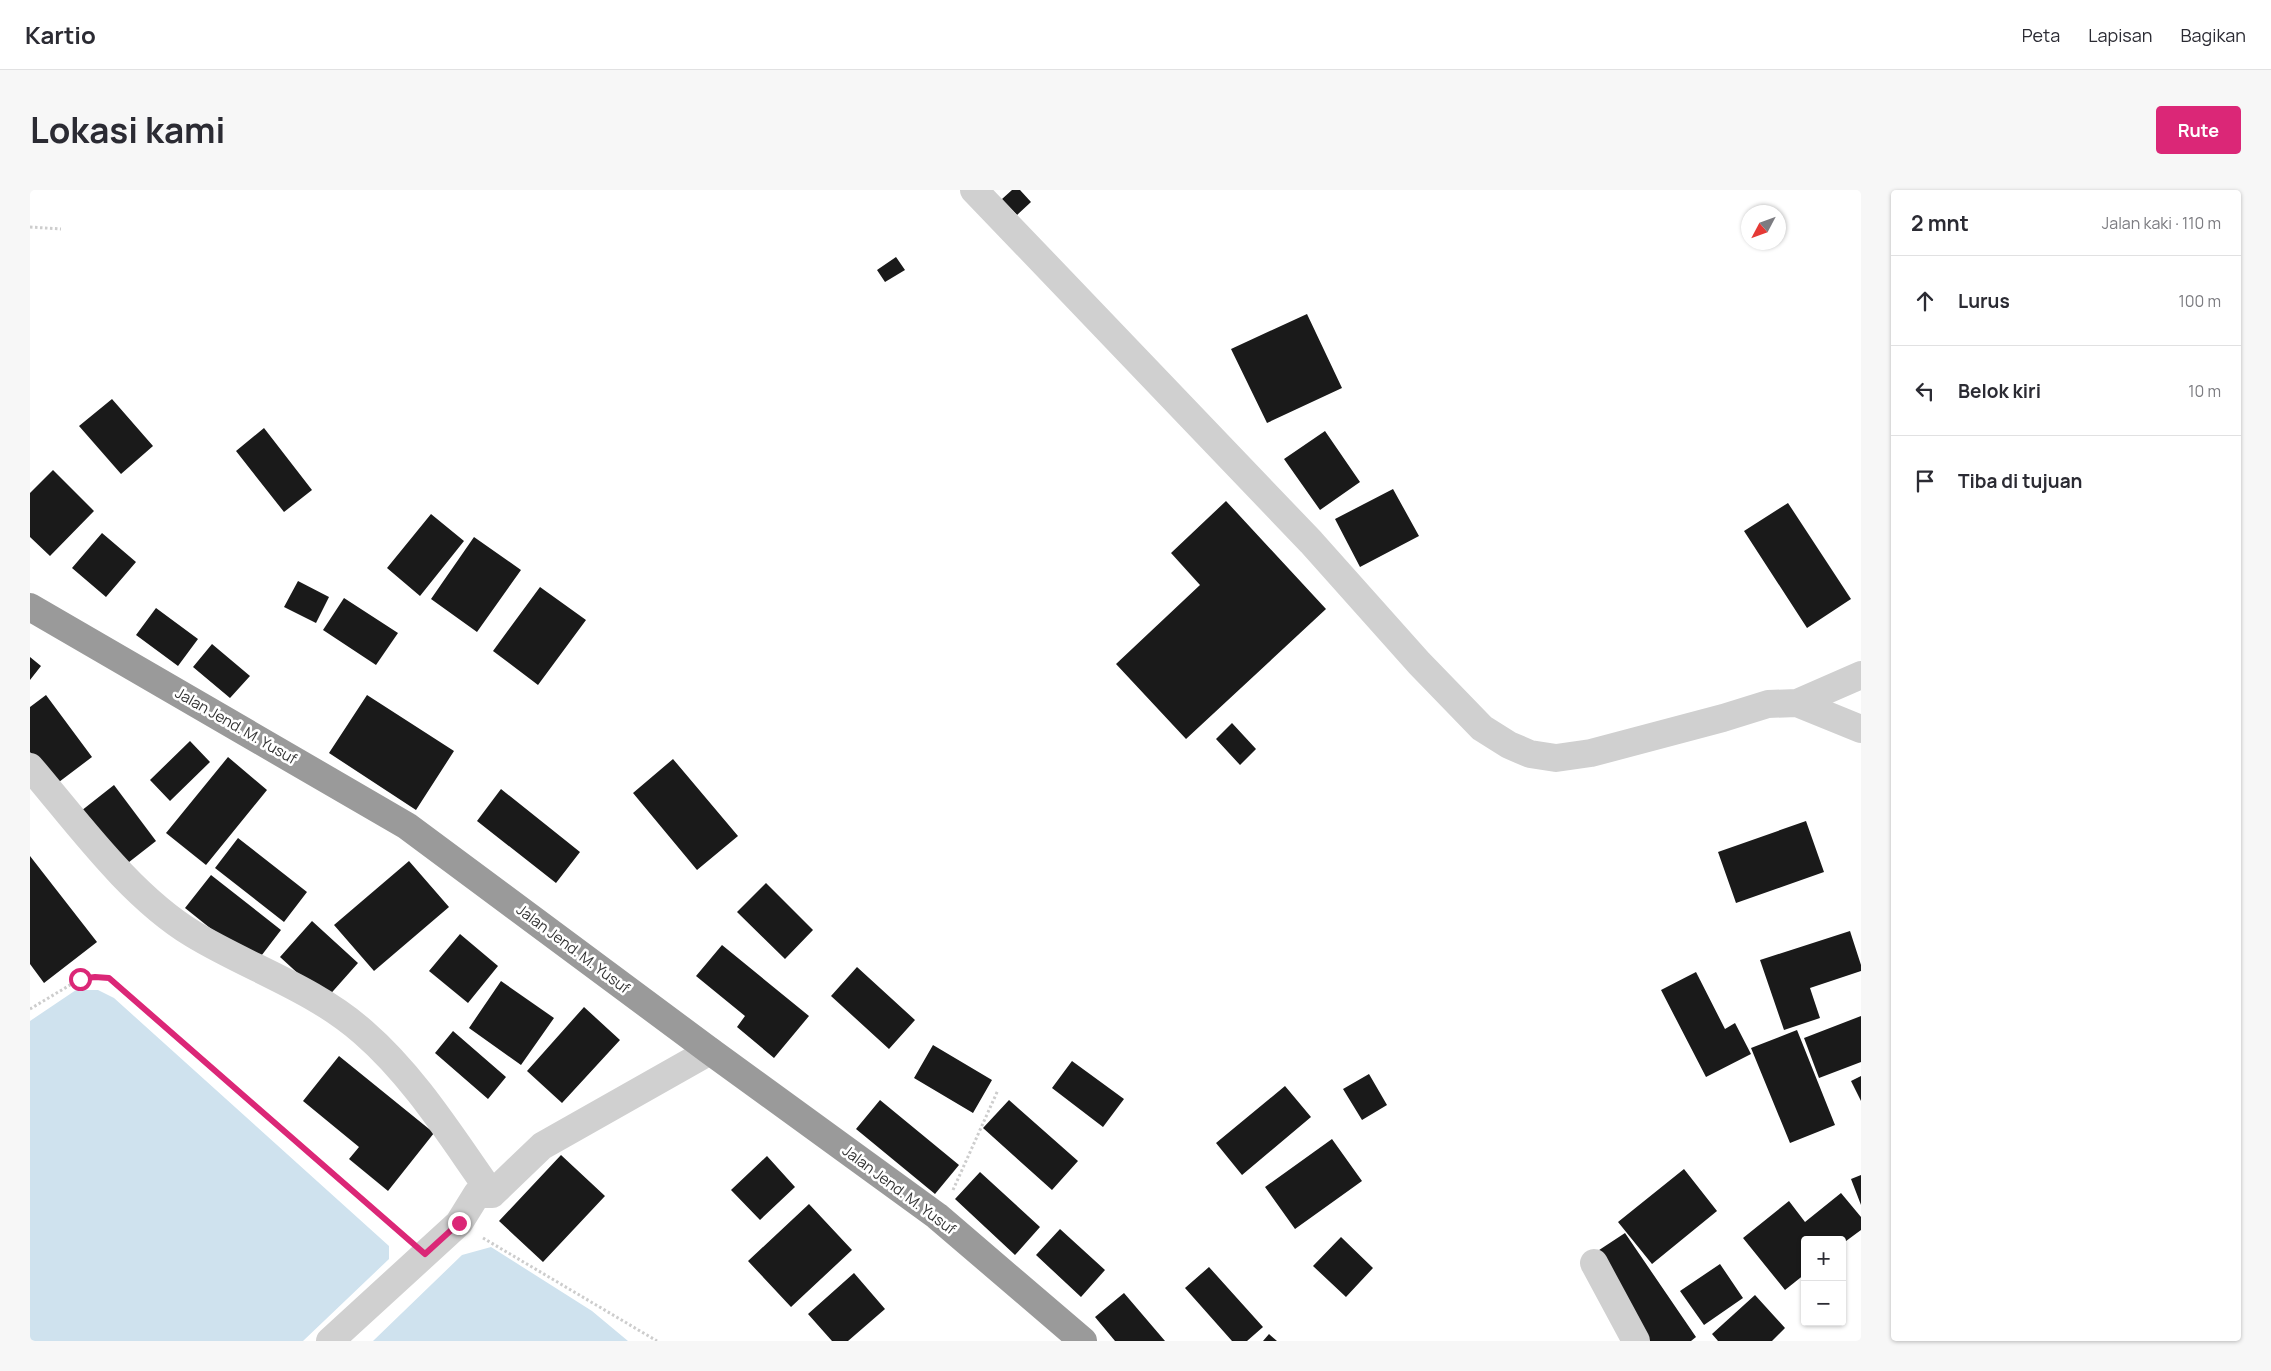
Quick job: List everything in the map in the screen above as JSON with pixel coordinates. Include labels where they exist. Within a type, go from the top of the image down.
[{"type":"highway","name":"Jalan Jend. M. Yusuf","points":[[30,607],[407,826],[710,1051],[937,1216],[1083,1341]]},
{"type":"street","points":[[974,190],[1304,535],[1420,663],[1482,728],[1502,741],[1530,754],[1556,758],[1591,753],[1768,704],[1797,703],[1861,676]]},
{"type":"street","points":[[1797,703],[1861,729]]},
{"type":"street","points":[[30,767],[112,862],[163,913],[193,934],[283,980],[334,1010],[362,1030],[390,1057],[421,1094],[492,1194]]},
{"type":"street","points":[[330,1341],[459,1223],[477,1194],[492,1194],[542,1146],[710,1051]]},
{"type":"street","points":[[1594,1263],[1636,1341]]},
{"type":"path","points":[[30,227],[61,229]]},
{"type":"path","points":[[30,1008],[80,979],[109,978],[425,1254]]},
{"type":"path","points":[[937,1216],[950,1197],[998,1090]]},
{"type":"path","points":[[459,1223],[658,1341]]},
{"type":"water","points":[[76,990],[98,990],[114,998],[389,1246],[389,1259],[303,1341],[30,1341],[30,1021]]},
{"type":"water","points":[[491,1247],[592,1311],[628,1341],[373,1341],[462,1255]]},
{"type":"building","points":[[1012,190],[1020,190],[1031,202],[1017,215],[1002,199]]},
{"type":"building","points":[[896,257],[905,270],[885,282],[877,270]]},
{"type":"building","points":[[1307,314],[1342,388],[1267,423],[1231,349]]},
{"type":"building","points":[[112,399],[153,446],[121,474],[79,426]]},
{"type":"building","points":[[264,428],[312,490],[284,512],[236,451]]},
{"type":"building","points":[[1325,431],[1360,482],[1320,510],[1284,459]]},
{"type":"building","points":[[53,470],[94,511],[50,556],[30,537],[30,493]]},
{"type":"building","points":[[1393,489],[1419,536],[1360,567],[1335,519]]},
{"type":"building","points":[[1226,501],[1326,609],[1186,739],[1116,664],[1200,585],[1171,553]]},
{"type":"building","points":[[1788,503],[1851,599],[1807,628],[1744,531]]},
{"type":"building","points":[[431,514],[464,541],[420,596],[387,568]]},
{"type":"building","points":[[102,533],[136,562],[106,597],[72,568]]},
{"type":"building","points":[[474,537],[521,570],[477,632],[431,599]]},
{"type":"building","points":[[298,581],[329,597],[316,623],[284,607]]},
{"type":"building","points":[[540,587],[586,620],[538,685],[493,651]]},
{"type":"building","points":[[344,598],[398,633],[376,665],[323,630]]},
{"type":"building","points":[[156,608],[198,639],[178,666],[136,635]]},
{"type":"building","points":[[212,644],[250,676],[230,698],[193,667]]},
{"type":"building","points":[[30,657],[41,666],[30,680]]},
{"type":"building","points":[[46,695],[92,757],[55,785],[30,752],[30,707]]},
{"type":"building","points":[[367,695],[454,751],[416,810],[329,753]]},
{"type":"building","points":[[1232,723],[1256,749],[1240,765],[1216,739]]},
{"type":"building","points":[[190,741],[210,762],[170,801],[150,780]]},
{"type":"building","points":[[228,757],[267,790],[206,865],[166,833]]},
{"type":"building","points":[[673,759],[738,836],[697,870],[633,793]]},
{"type":"building","points":[[114,785],[156,841],[124,866],[81,811]]},
{"type":"building","points":[[501,789],[580,852],[556,883],[477,821]]},
{"type":"building","points":[[1806,821],[1824,872],[1736,903],[1718,852]]},
{"type":"building","points":[[238,838],[307,892],[284,922],[215,868]]},
{"type":"building","points":[[30,856],[97,942],[44,983],[30,964]]},
{"type":"building","points":[[409,861],[449,907],[374,971],[334,925]]},
{"type":"building","points":[[211,875],[281,930],[255,964],[185,908]]},
{"type":"building","points":[[766,883],[813,930],[785,959],[737,912]]},
{"type":"building","points":[[312,921],[358,963],[326,999],[280,957]]},
{"type":"building","points":[[1850,931],[1861,965],[1861,971],[1810,988],[1820,1018],[1784,1030],[1760,960]]},
{"type":"building","points":[[460,934],[498,966],[468,1003],[429,971]]},
{"type":"building","points":[[722,945],[809,1016],[774,1058],[737,1027],[745,1016],[696,976]]},
{"type":"building","points":[[857,967],[915,1020],[889,1049],[831,996]]},
{"type":"building","points":[[1696,972],[1725,1029],[1735,1023],[1751,1054],[1706,1077],[1661,990]]},
{"type":"building","points":[[501,981],[554,1018],[521,1065],[469,1028]]},
{"type":"building","points":[[584,1007],[620,1040],[562,1103],[527,1071]]},
{"type":"building","points":[[1861,1016],[1861,1062],[1819,1078],[1804,1038]]},
{"type":"building","points":[[1797,1030],[1835,1125],[1790,1143],[1751,1048]]},
{"type":"building","points":[[453,1031],[506,1077],[488,1099],[435,1053]]},
{"type":"building","points":[[933,1045],[992,1080],[973,1113],[914,1078]]},
{"type":"building","points":[[339,1056],[434,1133],[388,1191],[349,1159],[359,1147],[303,1101]]},
{"type":"building","points":[[1072,1061],[1124,1099],[1103,1127],[1052,1088]]},
{"type":"building","points":[[1369,1074],[1387,1105],[1362,1120],[1343,1089]]},
{"type":"building","points":[[1861,1076],[1861,1101],[1851,1081]]},
{"type":"building","points":[[1285,1086],[1311,1117],[1242,1175],[1216,1143]]},
{"type":"building","points":[[880,1100],[959,1165],[935,1194],[856,1129]]},
{"type":"building","points":[[1009,1100],[1078,1161],[1052,1190],[983,1128]]},
{"type":"building","points":[[1332,1139],[1362,1181],[1295,1229],[1265,1187]]},
{"type":"building","points":[[561,1155],[605,1196],[543,1262],[499,1221]]},
{"type":"building","points":[[767,1156],[795,1187],[760,1220],[731,1190]]},
{"type":"building","points":[[1684,1169],[1717,1211],[1652,1264],[1618,1222]]},
{"type":"building","points":[[980,1172],[1040,1227],[1015,1255],[955,1199]]},
{"type":"building","points":[[1861,1175],[1861,1205],[1851,1179]]},
{"type":"building","points":[[1841,1193],[1861,1217],[1861,1230],[1846,1241],[1846,1236],[1801,1236],[1801,1277],[1785,1290],[1743,1238],[1789,1201],[1805,1222]]},
{"type":"building","points":[[809,1204],[852,1250],[791,1307],[748,1261]]},
{"type":"building","points":[[1060,1229],[1105,1270],[1081,1297],[1036,1255]]},
{"type":"building","points":[[1625,1233],[1696,1337],[1691,1341],[1649,1341],[1590,1256]]},
{"type":"building","points":[[1341,1237],[1373,1268],[1346,1297],[1313,1266]]},
{"type":"building","points":[[1720,1264],[1743,1298],[1704,1325],[1680,1291]]},
{"type":"building","points":[[1209,1267],[1263,1327],[1247,1341],[1232,1341],[1185,1288]]},
{"type":"building","points":[[854,1273],[885,1309],[848,1341],[832,1341],[808,1314]]},
{"type":"building","points":[[1124,1293],[1165,1341],[1115,1341],[1095,1317]]},
{"type":"building","points":[[1755,1295],[1785,1328],[1772,1341],[1718,1341],[1712,1334]]},
{"type":"building","points":[[1269,1334],[1277,1341],[1263,1341]]},
{"type":"route","points":[[80,979],[109,978],[425,1254],[459,1223]]}]
